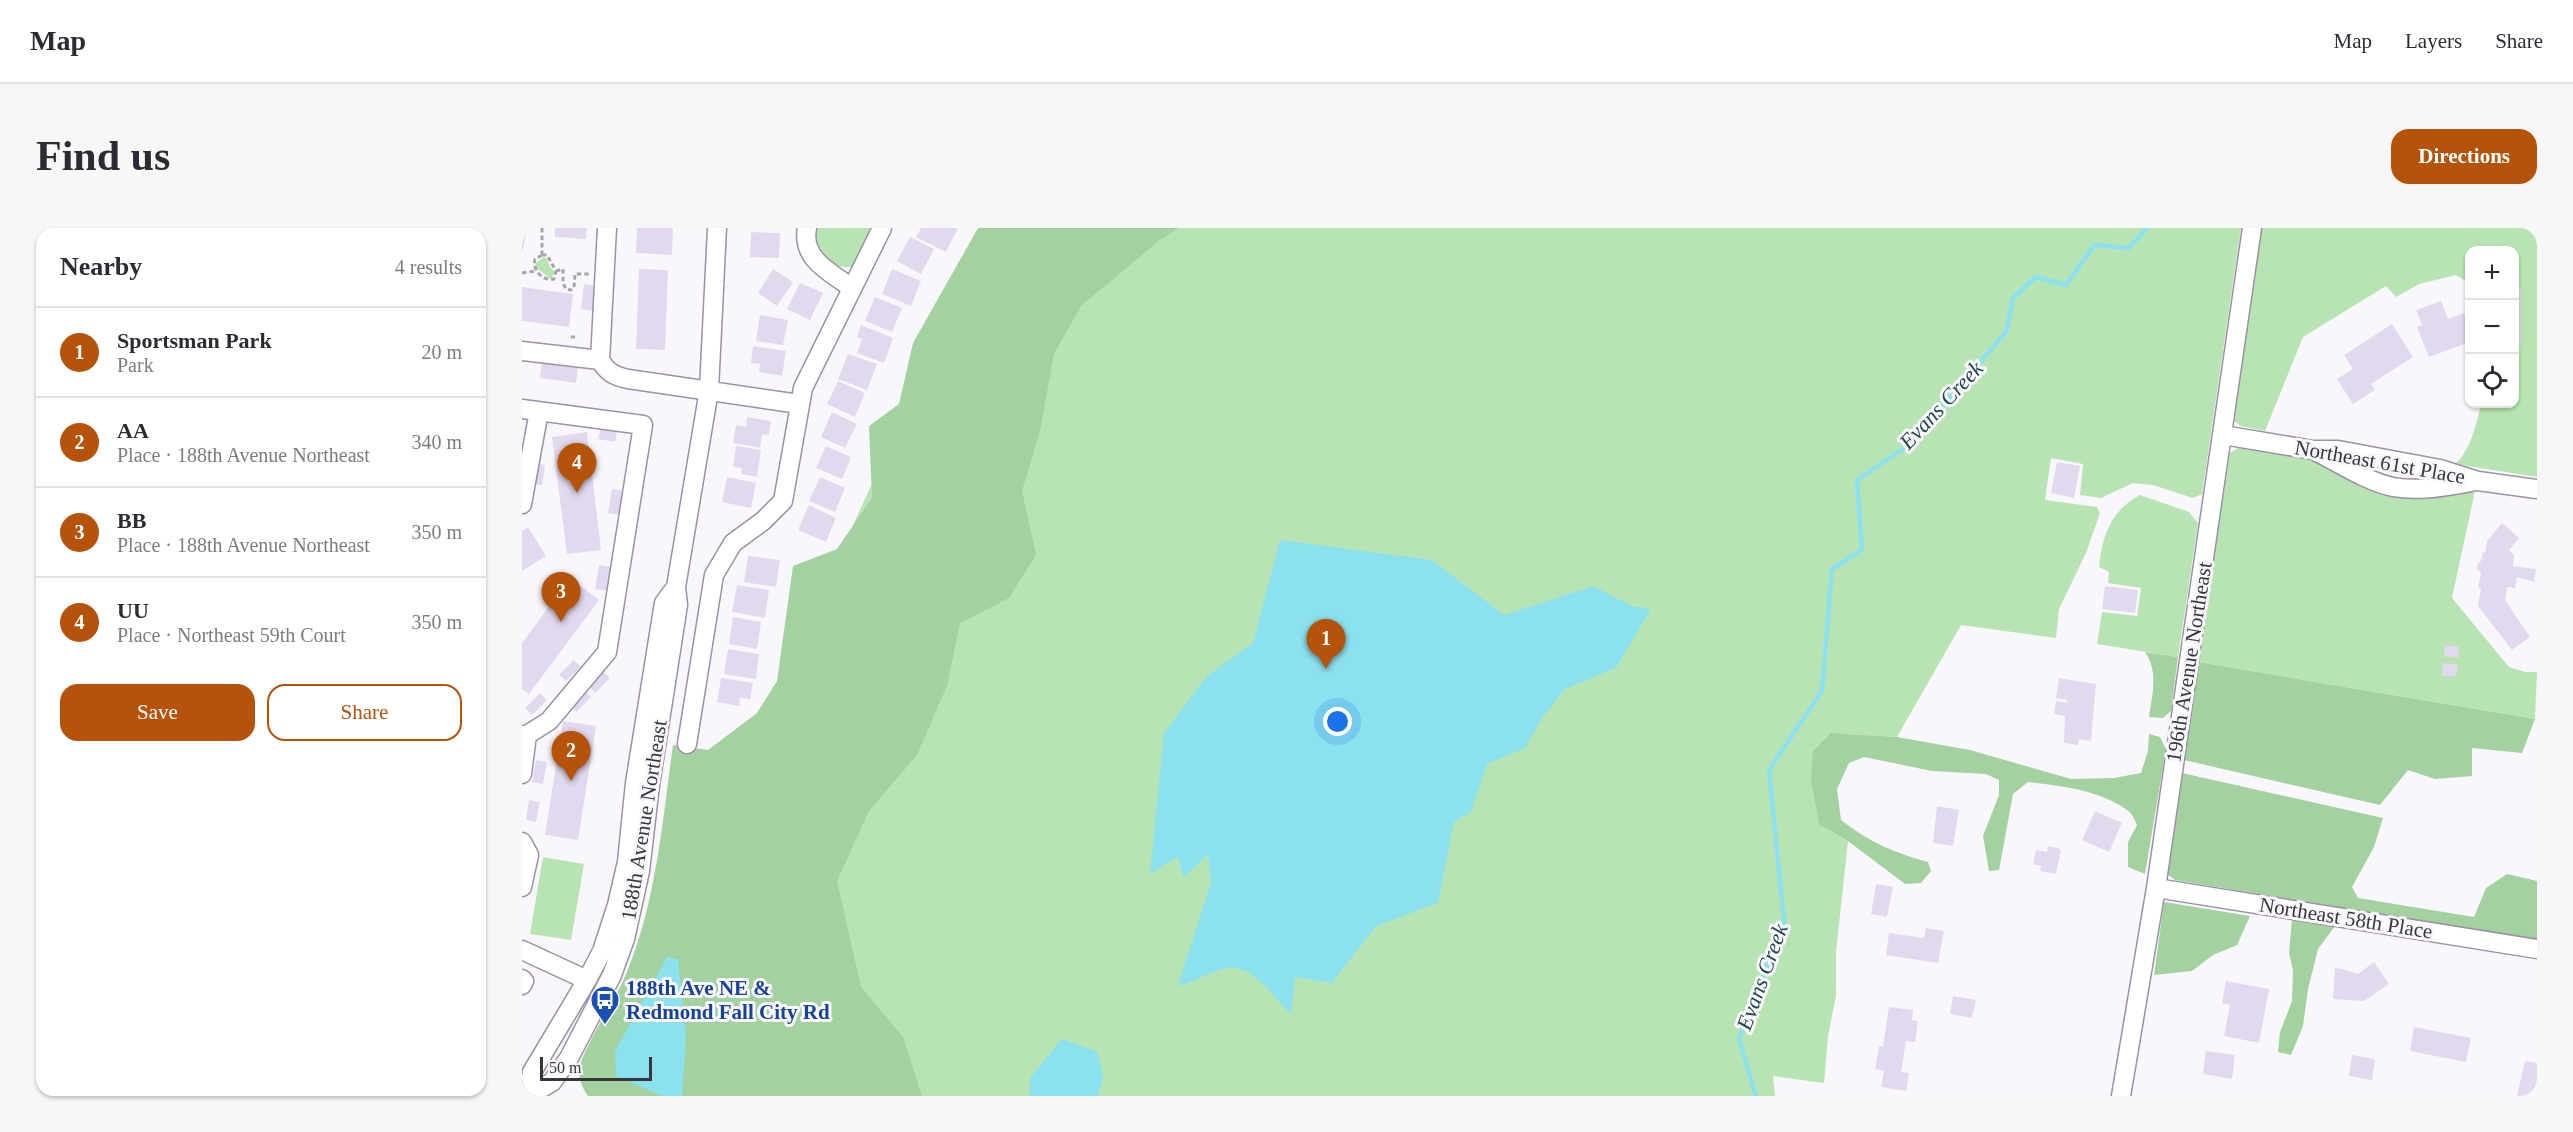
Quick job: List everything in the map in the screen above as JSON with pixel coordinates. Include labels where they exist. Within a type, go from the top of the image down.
[{"type":"main road","points":[[522,1094],[528,1096]]},
{"type":"street","points":[[608,228],[600,360],[606,369],[615,376],[799,404]]},
{"type":"street","points":[[807,228],[805,237],[807,249],[813,258],[852,288]]},
{"type":"street","points":[[687,744],[714,575],[733,543],[783,501],[803,388],[882,228]]},
{"type":"street","name":"196th Avenue Northeast","points":[[2121,1096],[2156,888],[2252,228]]},
{"type":"street","name":"188th Avenue Northeast","points":[[528,1096],[552,1082],[569,1058],[612,975],[625,939],[640,871],[650,785],[678,605],[676,587],[709,390],[716,229]]},
{"type":"street","points":[[522,351],[600,360]]},
{"type":"street","points":[[522,504],[531,410],[643,425],[607,652],[549,721],[525,735],[522,774]]},
{"type":"street","name":"Northeast 61st Place","points":[[2223,435],[2313,450],[2338,450],[2440,469],[2478,481],[2537,489]]},
{"type":"street","points":[[2313,450],[2355,472],[2392,486],[2422,489],[2478,481]]},
{"type":"street","name":"188th Avenue Northeast","points":[[528,1096],[532,1072],[588,980],[605,940],[625,874],[635,783],[664,603],[676,587]]},
{"type":"street","points":[[522,842],[529,855],[522,887]]},
{"type":"street","name":"Northeast 58th Place","points":[[2156,888],[2537,949]]},
{"type":"street","points":[[522,950],[588,980]]},
{"type":"street","points":[[522,979],[524,981],[522,985]]},
{"type":"path","points":[[542,228],[542,255]]},
{"type":"path","points":[[534,271],[535,259],[547,255],[556,271]]},
{"type":"path","points":[[522,273],[534,271],[551,280],[556,271],[563,269],[563,283],[566,289],[571,290],[574,288],[575,274],[594,274]]},
{"type":"green space","points":[[816,228],[872,229],[853,267],[845,267],[830,262],[824,257],[817,244]]},
{"type":"green space","points":[[978,228],[1179,228],[1160,240],[1081,306],[1054,354],[1040,431],[1022,491],[1036,555],[1009,598],[960,623],[947,686],[917,755],[869,811],[837,881],[861,987],[903,1037],[922,1096],[588,1096],[579,1071],[591,1040],[623,981],[643,924],[656,865],[673,745],[708,750],[757,713],[777,681],[793,566],[837,549],[872,498],[869,426],[899,404],[913,343]]},
{"type":"green space","points":[[996,228],[2241,228],[2202,494],[2193,498],[2153,485],[2133,483],[2101,498],[2080,495],[2083,464],[2051,458],[2045,500],[2097,507],[2100,513],[2086,553],[2059,609],[2056,638],[1961,625],[1897,737],[1848,734],[1824,827],[1848,841],[1836,952],[1836,996],[1828,1036],[1824,1083],[1773,1076],[1775,1096],[591,1096],[634,967],[722,755],[766,717],[905,411]]},
{"type":"green space","points":[[2261,228],[2537,228],[2537,477],[2455,464],[2469,444],[2480,408],[2519,408],[2519,246],[2465,246],[2465,281],[2456,275],[2419,284],[2396,297],[2386,286],[2303,337],[2265,431],[2241,426],[2234,421]]},
{"type":"green space","points":[[544,257],[555,272],[551,279],[535,267],[536,263]]},
{"type":"green space","points":[[2241,446],[2309,458],[2386,492],[2475,491],[2452,598],[2509,667],[2525,672],[2537,672],[2535,719],[2198,662],[2230,453]]},
{"type":"green space","points":[[2140,495],[2189,512],[2198,523],[2178,657],[2097,644],[2102,612],[2137,616],[2141,588],[2108,583],[2109,572],[2099,567],[2106,535],[2115,516],[2130,501]]},
{"type":"green space","points":[[2145,652],[2178,657],[2171,711],[2163,718],[2149,717],[2153,676]]},
{"type":"green space","points":[[2198,662],[2535,719],[2522,753],[2472,748],[2472,776],[2435,779],[2408,770],[2380,805],[2184,760]]},
{"type":"green space","points":[[1831,733],[1897,737],[1970,750],[2071,779],[2114,778],[2141,773],[2148,751],[2149,734],[2160,737],[2166,749],[2145,874],[2128,867],[2128,842],[2137,825],[2129,811],[2093,793],[2028,782],[2013,794],[1999,870],[1989,871],[1983,836],[1999,795],[1999,780],[1986,774],[1932,771],[1864,757],[1849,763],[1837,789],[1841,820],[1883,846],[1928,862],[1931,871],[1921,883],[1905,884],[1848,841],[1819,824],[1811,779],[1813,751]]},
{"type":"green space","points":[[2182,773],[2383,818],[2374,847],[2352,887],[2358,898],[2474,917],[2486,888],[2507,874],[2537,881],[2537,940],[2175,880],[2167,874]]},
{"type":"green space","points":[[543,857],[584,864],[571,940],[530,934]]},
{"type":"green space","points":[[2164,902],[2250,916],[2237,945],[2213,955],[2192,971],[2154,975]]},
{"type":"green space","points":[[2292,918],[2335,926],[2318,949],[2308,989],[2303,1026],[2291,1055],[2278,1052],[2280,1032],[2292,1001],[2293,970],[2289,953]]},
{"type":"water","points":[[1280,540],[1432,560],[1504,615],[1594,586],[1631,606],[1651,609],[1616,668],[1565,689],[1542,718],[1525,748],[1487,764],[1471,812],[1454,822],[1438,903],[1376,926],[1332,983],[1295,977],[1291,1015],[1261,982],[1243,970],[1223,969],[1178,986],[1211,882],[1208,855],[1183,878],[1178,857],[1150,874],[1164,733],[1207,676],[1253,643]]},
{"type":"water","points":[[667,957],[678,959],[686,1038],[682,1096],[663,1096],[616,1076],[615,1051]]},
{"type":"water","points":[[1062,1039],[1098,1052],[1103,1078],[1098,1096],[1030,1096],[1030,1078]]},
{"type":"building","points":[[522,228],[527,228],[523,250],[522,250]]},
{"type":"building","points":[[555,228],[587,228],[586,239],[555,237]]},
{"type":"building","points":[[637,228],[673,228],[672,255],[636,253]]},
{"type":"building","points":[[921,228],[958,228],[946,252],[916,237]]},
{"type":"building","points":[[751,232],[780,233],[779,258],[750,257]]},
{"type":"building","points":[[910,237],[934,249],[921,274],[897,261]]},
{"type":"building","points":[[639,269],[668,270],[665,350],[636,349]]},
{"type":"building","points":[[773,269],[793,282],[777,306],[758,293]]},
{"type":"building","points":[[892,269],[921,281],[911,306],[882,294]]},
{"type":"building","points":[[800,283],[823,293],[810,320],[787,309]]},
{"type":"building","points":[[584,284],[596,286],[593,311],[581,309]]},
{"type":"building","points":[[522,287],[573,294],[569,327],[522,321]]},
{"type":"building","points":[[2519,288],[2521,288],[2521,346],[2519,346]]},
{"type":"building","points":[[875,297],[902,308],[892,332],[865,321]]},
{"type":"building","points":[[2441,301],[2448,319],[2464,313],[2465,344],[2429,357],[2417,327],[2422,325],[2416,310]]},
{"type":"building","points":[[760,315],[788,320],[783,345],[756,341]]},
{"type":"building","points":[[2392,324],[2413,357],[2371,384],[2375,390],[2353,404],[2337,379],[2353,369],[2344,355]]},
{"type":"building","points":[[861,325],[893,338],[884,363],[857,353],[862,339],[857,337]]},
{"type":"building","points":[[753,346],[786,351],[782,376],[759,372],[760,364],[751,363]]},
{"type":"building","points":[[848,354],[877,364],[867,390],[838,379]]},
{"type":"building","points":[[542,363],[578,368],[576,383],[540,378]]},
{"type":"building","points":[[838,381],[865,393],[855,417],[827,404]]},
{"type":"building","points":[[832,412],[857,424],[845,448],[821,437]]},
{"type":"building","points":[[747,417],[771,421],[769,435],[762,434],[760,448],[733,443],[736,425],[746,427]]},
{"type":"building","points":[[601,428],[617,431],[615,442],[598,439]]},
{"type":"building","points":[[587,432],[601,550],[567,554],[552,437]]},
{"type":"building","points":[[736,446],[761,450],[757,477],[741,474],[742,468],[733,467]]},
{"type":"building","points":[[826,446],[851,457],[842,479],[816,468]]},
{"type":"building","points":[[2057,462],[2080,466],[2074,498],[2051,493]]},
{"type":"building","points":[[535,463],[545,465],[542,485],[532,484]]},
{"type":"building","points":[[727,477],[756,483],[751,508],[722,502]]},
{"type":"building","points":[[820,477],[845,488],[835,512],[809,501]]},
{"type":"building","points":[[612,489],[624,491],[620,515],[608,513]]},
{"type":"building","points":[[809,505],[836,518],[826,542],[798,530]]},
{"type":"building","points":[[2502,523],[2519,538],[2509,550],[2514,555],[2513,566],[2536,569],[2534,582],[2517,577],[2515,588],[2507,587],[2505,600],[2530,637],[2512,650],[2478,606],[2481,573],[2477,568],[2478,563],[2481,561],[2483,552],[2485,553],[2487,541]]},
{"type":"building","points":[[528,527],[546,556],[522,571],[522,531]]},
{"type":"building","points":[[748,556],[780,560],[776,587],[744,582]]},
{"type":"building","points":[[599,565],[612,567],[608,591],[595,589]]},
{"type":"building","points":[[570,578],[599,600],[529,694],[522,689],[522,643]]},
{"type":"building","points":[[737,585],[769,590],[765,618],[732,612]]},
{"type":"building","points":[[2105,586],[2138,590],[2135,613],[2102,609]]},
{"type":"building","points":[[733,617],[761,622],[757,649],[729,644]]},
{"type":"building","points":[[2445,645],[2459,647],[2458,658],[2444,656]]},
{"type":"building","points":[[728,649],[759,654],[756,679],[724,674]]},
{"type":"building","points":[[574,660],[581,667],[566,681],[559,675]]},
{"type":"building","points":[[2443,663],[2458,665],[2456,677],[2442,675]]},
{"type":"building","points":[[603,671],[610,678],[595,693],[588,685]]},
{"type":"building","points":[[721,678],[753,683],[750,699],[740,698],[739,706],[717,702]]},
{"type":"building","points":[[2059,678],[2096,684],[2091,741],[2079,739],[2078,745],[2064,743],[2065,716],[2054,714],[2056,701],[2067,703],[2067,700],[2056,698]]},
{"type":"building","points":[[583,689],[591,697],[576,712],[568,704]]},
{"type":"building","points":[[540,693],[547,700],[532,715],[525,708]]},
{"type":"building","points":[[563,721],[596,726],[578,840],[545,835]]},
{"type":"building","points":[[536,760],[547,762],[543,784],[532,782]]},
{"type":"building","points":[[529,800],[540,802],[536,822],[526,820]]},
{"type":"building","points":[[1937,806],[1959,810],[1953,846],[1933,843]]},
{"type":"building","points":[[2095,811],[2122,823],[2109,852],[2082,840]]},
{"type":"building","points":[[2048,846],[2061,849],[2056,874],[2040,871],[2041,866],[2033,864],[2036,850],[2047,852]]},
{"type":"building","points":[[1876,884],[1893,887],[1887,917],[1871,914]]},
{"type":"building","points":[[1926,928],[1944,931],[1938,963],[1886,955],[1889,933],[1924,938]]},
{"type":"building","points":[[2374,962],[2389,984],[2364,1001],[2333,999],[2335,967],[2358,974]]},
{"type":"building","points":[[2226,981],[2269,989],[2259,1043],[2224,1036],[2230,1005],[2222,1003]]},
{"type":"building","points":[[1953,996],[1976,1000],[1972,1018],[1950,1014]]},
{"type":"building","points":[[1889,1007],[1913,1010],[1912,1020],[1918,1021],[1915,1042],[1906,1041],[1901,1072],[1909,1073],[1906,1091],[1881,1087],[1884,1071],[1875,1069],[1879,1046],[1883,1046]]},
{"type":"building","points":[[2414,1027],[2471,1038],[2466,1062],[2410,1051]]},
{"type":"building","points":[[2206,1051],[2235,1055],[2232,1079],[2203,1074]]},
{"type":"building","points":[[2352,1055],[2375,1059],[2372,1080],[2349,1076]]},
{"type":"building","points":[[2525,1061],[2537,1063],[2537,1096],[2517,1096]]},
{"type":"waterway","name":"Evans Creek","points":[[1756,1096],[1739,1039],[1784,921],[1769,770],[1822,691],[1832,569],[1862,550],[1857,480],[1910,444],[2006,332],[2013,298],[2036,277],[2066,285],[2094,245],[2129,248],[2147,228]]},
{"type":"place","name":"UU","points":[[577,493]]},
{"type":"place","name":"BB","points":[[561,622]]},
{"type":"place","name":"Sportsman Park","points":[[1326,669]]},
{"type":"place","name":"AA","points":[[571,781]]},
{"type":"place","name":"188th Ave NE & Redmond Fall City Rd","points":[[605,1026]]}]
